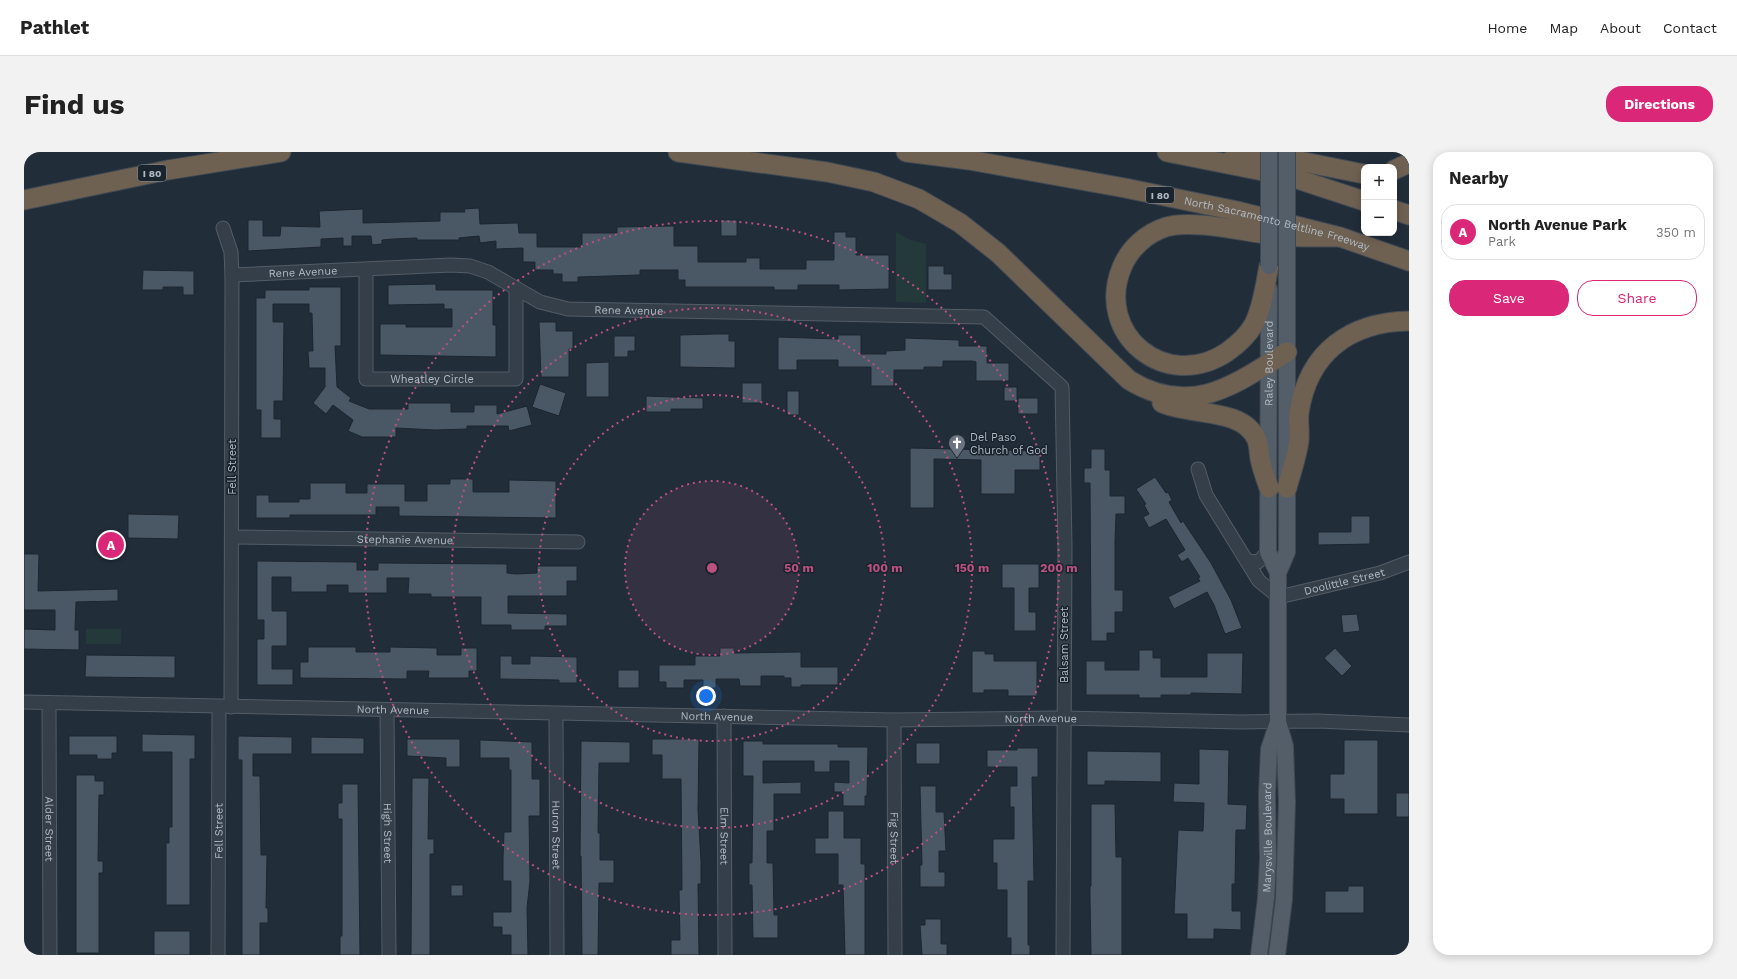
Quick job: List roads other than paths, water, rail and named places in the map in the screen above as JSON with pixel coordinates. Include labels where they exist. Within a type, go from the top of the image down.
[{"type":"highway","name":"I 80","points":[[24,200],[168,170],[281,152]]},
{"type":"highway","points":[[678,152],[827,172],[874,182],[919,199],[960,223],[998,253],[1151,398],[1167,406],[1236,419],[1246,426],[1257,442],[1259,457],[1278,488]]},
{"type":"highway","name":"North Sacramento Beltline Freeway","points":[[906,152],[969,160],[1125,188],[1237,211],[1340,237],[1409,261]]},
{"type":"highway","points":[[1167,152],[1288,176],[1361,200]]},
{"type":"highway","points":[[1220,163],[1264,154],[1361,173]]},
{"type":"highway","points":[[1397,169],[1409,163]]},
{"type":"highway","points":[[1397,211],[1409,215]]},
{"type":"highway","points":[[1269,266],[1260,309],[1253,325],[1235,347],[1210,361],[1193,365],[1165,364],[1141,350],[1130,338],[1121,324],[1116,303],[1118,276],[1125,260],[1134,247],[1161,229],[1177,224],[1275,236],[1340,237]]},
{"type":"highway","points":[[1278,488],[1299,441],[1299,414],[1306,387],[1318,362],[1337,343],[1361,329],[1387,321],[1409,321]]},
{"type":"highway","points":[[1134,383],[1163,394],[1195,396],[1214,393],[1231,386],[1287,352]]},
{"type":"main road","name":"Raley Boulevard","points":[[1269,152],[1269,363],[1278,488],[1287,552],[1278,573]]},
{"type":"main road","name":"Raley Boulevard","points":[[1279,597],[1278,573],[1268,552],[1278,488],[1287,352],[1287,152]]},
{"type":"main road","name":"Marysville Boulevard","points":[[1277,955],[1284,899],[1287,802],[1285,746],[1278,722],[1279,597]]},
{"type":"main road","name":"Marysville Boulevard","points":[[1259,955],[1267,890],[1268,859],[1266,794],[1268,749],[1278,722]]},
{"type":"street","name":"Fell Street","points":[[218,955],[225,707],[232,537],[232,275],[231,252],[223,228]]},
{"type":"street","name":"Rene Avenue","points":[[232,275],[451,265],[470,266],[488,272],[549,305],[578,310],[984,317],[1023,352]]},
{"type":"street","name":"Wheatley Circle","points":[[366,270],[366,379],[516,379],[516,288]]},
{"type":"street","name":"Balsam Street","points":[[1023,352],[1062,388],[1065,546],[1063,955]]},
{"type":"street","points":[[1198,469],[1206,495],[1259,581],[1279,597]]},
{"type":"street","name":"Stephanie Avenue","points":[[232,537],[578,542]]},
{"type":"street","points":[[1247,561],[1258,562],[1268,552]]},
{"type":"street","name":"Doolittle Street","points":[[1279,597],[1380,573],[1409,562]]},
{"type":"street","name":"North Avenue","points":[[24,702],[386,711],[471,710],[556,714],[894,720],[1063,718],[1278,722],[1318,721],[1409,725]]},
{"type":"street","name":"Alder Street","points":[[49,702],[50,955]]},
{"type":"street","name":"High Street","points":[[386,711],[389,955]]},
{"type":"street","name":"Huron Street","points":[[556,714],[557,955]]},
{"type":"street","name":"Elm Street","points":[[724,716],[725,955]]},
{"type":"street","name":"Fig Street","points":[[894,720],[895,955]]},
{"type":"place","name":"Del Paso Church of God","points":[[957,458]]},
{"type":"place","name":"North Avenue Park","points":[[111,545]]}]
